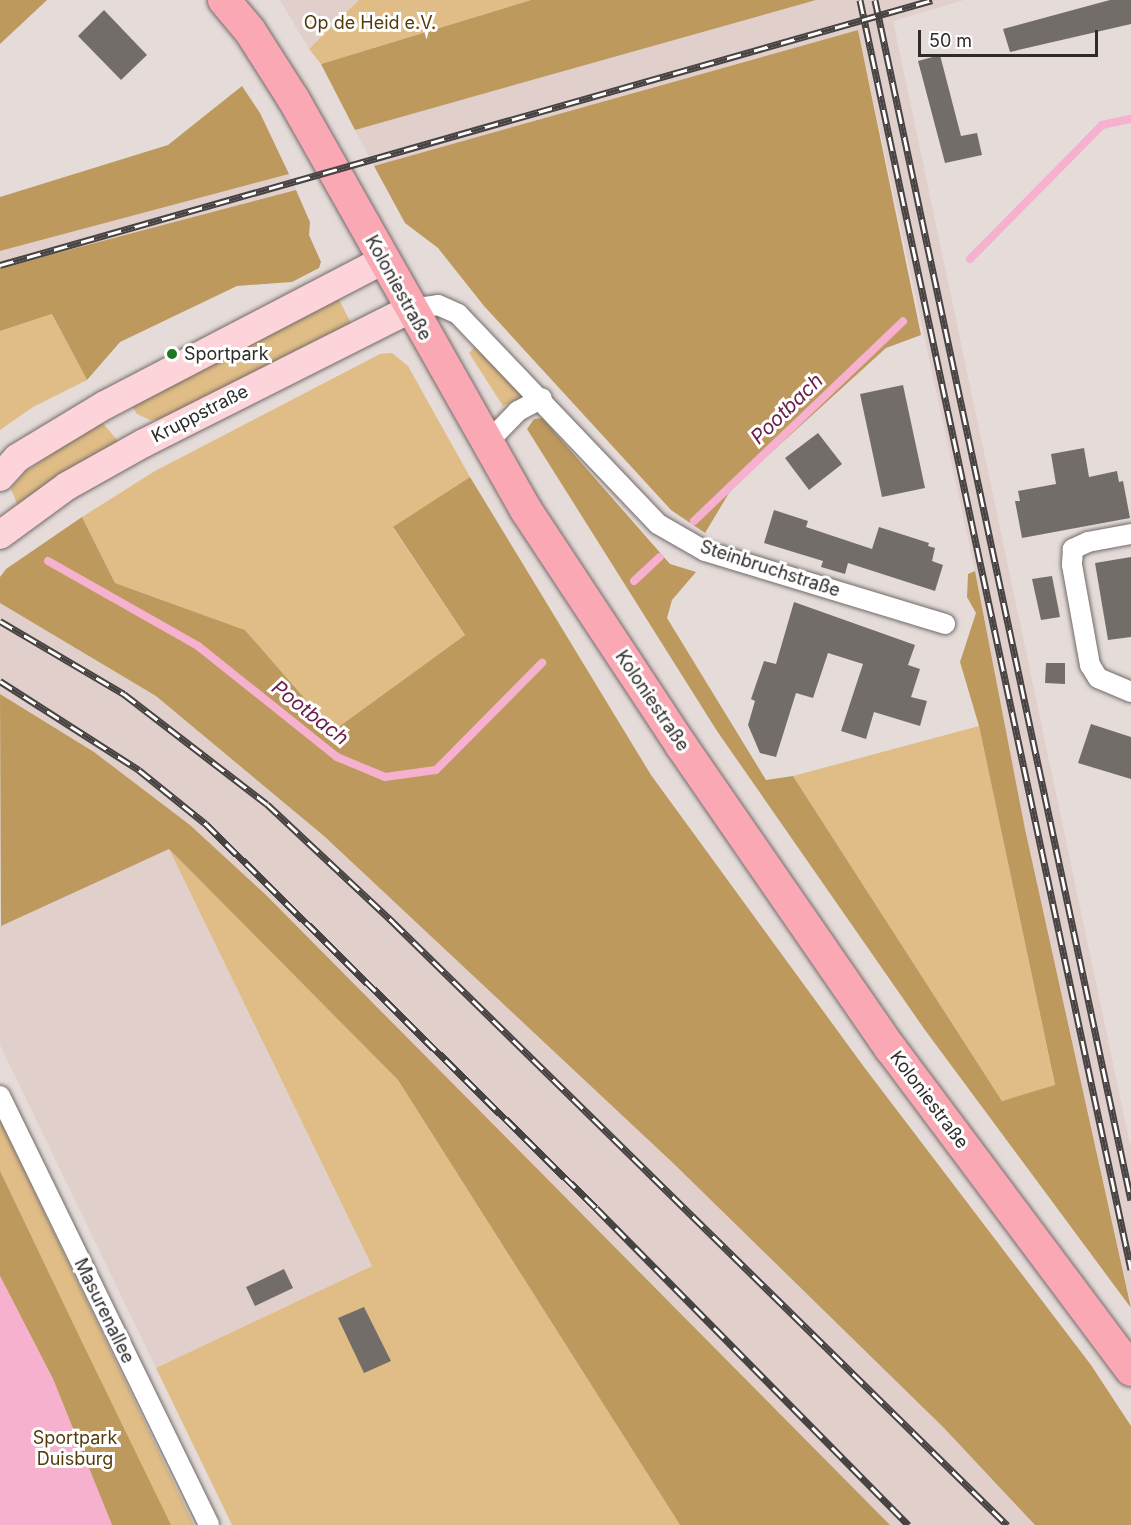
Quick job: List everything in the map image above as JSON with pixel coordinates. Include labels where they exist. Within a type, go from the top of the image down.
[{"type":"main road","name":"Koloniestraße","points":[[224,0],[250,30],[294,100],[382,261],[487,443],[681,745],[891,1049],[1131,1370]]},
{"type":"street","points":[[0,477],[17,458],[105,405],[382,261]]},
{"type":"street","name":"Steinbruchstraße","points":[[410,309],[438,305],[458,314],[542,398],[658,524],[705,551],[945,624]]},
{"type":"street","name":"Kruppstraße","points":[[0,535],[67,486],[144,443],[410,309]]},
{"type":"street","points":[[487,443],[518,411],[542,398]]},
{"type":"street","points":[[1131,534],[1088,542],[1073,549],[1072,565],[1090,664],[1098,678],[1131,692]]},
{"type":"street","name":"Masurenallee","points":[[0,1096],[209,1525]]},
{"type":"shaded area","points":[[0,0],[47,0],[0,44]]},
{"type":"shaded area","points":[[280,0],[359,0],[309,49]]},
{"type":"shaded area","points":[[531,0],[816,0],[355,130],[321,64]]},
{"type":"shaded area","points":[[816,0],[964,0],[893,21],[1131,1149],[1131,1306],[1025,829],[975,571],[858,30],[374,166],[355,130]]},
{"type":"shaded area","points":[[858,30],[921,335],[886,348],[732,488],[705,533],[671,510],[484,306],[438,248],[405,223],[374,166]]},
{"type":"shaded area","points":[[242,86],[260,113],[289,174],[0,251],[0,197],[168,145]]},
{"type":"shaded area","points":[[289,174],[296,190],[0,268],[0,251]]},
{"type":"shaded area","points":[[296,190],[310,222],[309,235],[321,262],[319,268],[292,282],[237,286],[120,342],[87,380],[52,314],[0,331],[0,268]]},
{"type":"shaded area","points":[[542,418],[670,564],[696,572],[672,600],[667,618],[766,780],[793,776],[1002,1101],[1055,1085],[979,726],[960,662],[976,613],[967,597],[968,574],[975,571],[1025,829],[1131,1308],[925,1030],[717,731],[527,429],[534,419]]},
{"type":"shaded area","points":[[470,477],[651,775],[864,1067],[1091,1365],[1131,1426],[1131,1525],[1035,1525],[944,1428],[673,1163],[324,836],[156,696],[0,603],[0,577],[6,569],[82,517],[115,583],[245,630],[333,731],[465,635],[393,527]]},
{"type":"shaded area","points":[[0,603],[156,696],[324,836],[673,1163],[944,1428],[1035,1525],[890,1525],[265,894],[190,825],[94,752],[0,694]]},
{"type":"shaded area","points":[[0,694],[94,752],[190,825],[265,894],[890,1525],[680,1525],[398,1080],[169,849],[1,926]]},
{"type":"shaded area","points":[[169,849],[372,1266],[156,1368],[0,1045],[0,925]]},
{"type":"shaded area","points":[[0,1171],[171,1525],[112,1525],[53,1379],[0,1276]]},
{"type":"shaded area","points":[[0,1276],[53,1379],[112,1525],[0,1525]]},
{"type":"green space","name":"Op de Heid e.V.","points":[[359,0],[531,0],[321,64],[309,49]]},
{"type":"green space","points":[[338,298],[351,323],[165,419],[150,420],[137,414],[131,404]]},
{"type":"green space","points":[[52,314],[87,380],[33,407],[0,430],[0,331]]},
{"type":"green space","points":[[475,347],[524,397],[503,406],[469,353]]},
{"type":"green space","points":[[392,353],[408,366],[470,477],[393,528],[465,635],[333,731],[245,630],[115,583],[82,517],[155,471],[380,354]]},
{"type":"green space","points":[[101,421],[119,442],[17,504],[11,489],[25,472]]},
{"type":"green space","points":[[979,726],[1055,1086],[1002,1101],[793,776]]},
{"type":"green space","points":[[169,849],[398,1080],[680,1525],[232,1525],[156,1368],[372,1266]]},
{"type":"green space","name":"Sportpark Duisburg","points":[[0,1120],[194,1525],[0,1525]]},
{"type":"building","points":[[1110,0],[1131,0],[1131,24],[1010,52],[1003,29]]},
{"type":"building","points":[[104,10],[147,55],[121,80],[78,36]]},
{"type":"building","points":[[940,55],[961,136],[977,133],[982,155],[945,163],[918,61]]},
{"type":"building","points":[[903,385],[925,488],[882,497],[860,394]]},
{"type":"building","points":[[818,433],[842,464],[809,490],[785,458]]},
{"type":"building","points":[[1084,448],[1089,477],[1117,471],[1119,482],[1123,481],[1130,518],[1022,538],[1015,501],[1020,501],[1018,491],[1056,484],[1051,454]]},
{"type":"building","points":[[774,510],[808,521],[806,527],[872,549],[879,527],[929,543],[928,546],[935,548],[932,561],[943,565],[935,591],[848,563],[845,574],[821,567],[823,561],[764,543]]},
{"type":"building","points":[[1131,557],[1131,637],[1108,640],[1095,563]]},
{"type":"building","points":[[1052,576],[1060,617],[1041,620],[1032,579]]},
{"type":"building","points":[[794,602],[915,645],[908,665],[920,669],[911,697],[927,701],[920,726],[874,712],[866,739],[841,731],[863,664],[828,653],[813,698],[796,693],[776,757],[760,753],[748,725],[755,701],[751,699],[764,661],[776,664]]},
{"type":"building","points":[[1046,663],[1065,663],[1065,684],[1045,683]]},
{"type":"building","points":[[1091,724],[1131,737],[1131,779],[1078,763]]},
{"type":"building","points":[[284,1269],[293,1288],[255,1306],[246,1287]]},
{"type":"building","points":[[364,1307],[391,1361],[364,1373],[338,1318]]},
{"type":"waterway","name":"Pootbach","points":[[970,259],[1102,125],[1131,119]]},
{"type":"waterway","name":"Pootbach","points":[[694,521],[903,321]]},
{"type":"waterway","name":"Pootbach","points":[[634,581],[660,557]]},
{"type":"waterway","name":"Pootbach","points":[[48,561],[198,646],[337,757],[385,777],[436,770],[542,663]]},
{"type":"railway","points":[[860,0],[1131,1269]]},
{"type":"railway","points":[[875,0],[1131,1200]]},
{"type":"railway","points":[[0,265],[932,0]]},
{"type":"railway","points":[[0,621],[124,694],[267,804],[393,922],[1007,1525]]},
{"type":"railway","points":[[0,681],[139,770],[206,824],[596,1208],[909,1525]]},
{"type":"place","name":"Sportpark","points":[[172,354]]}]
